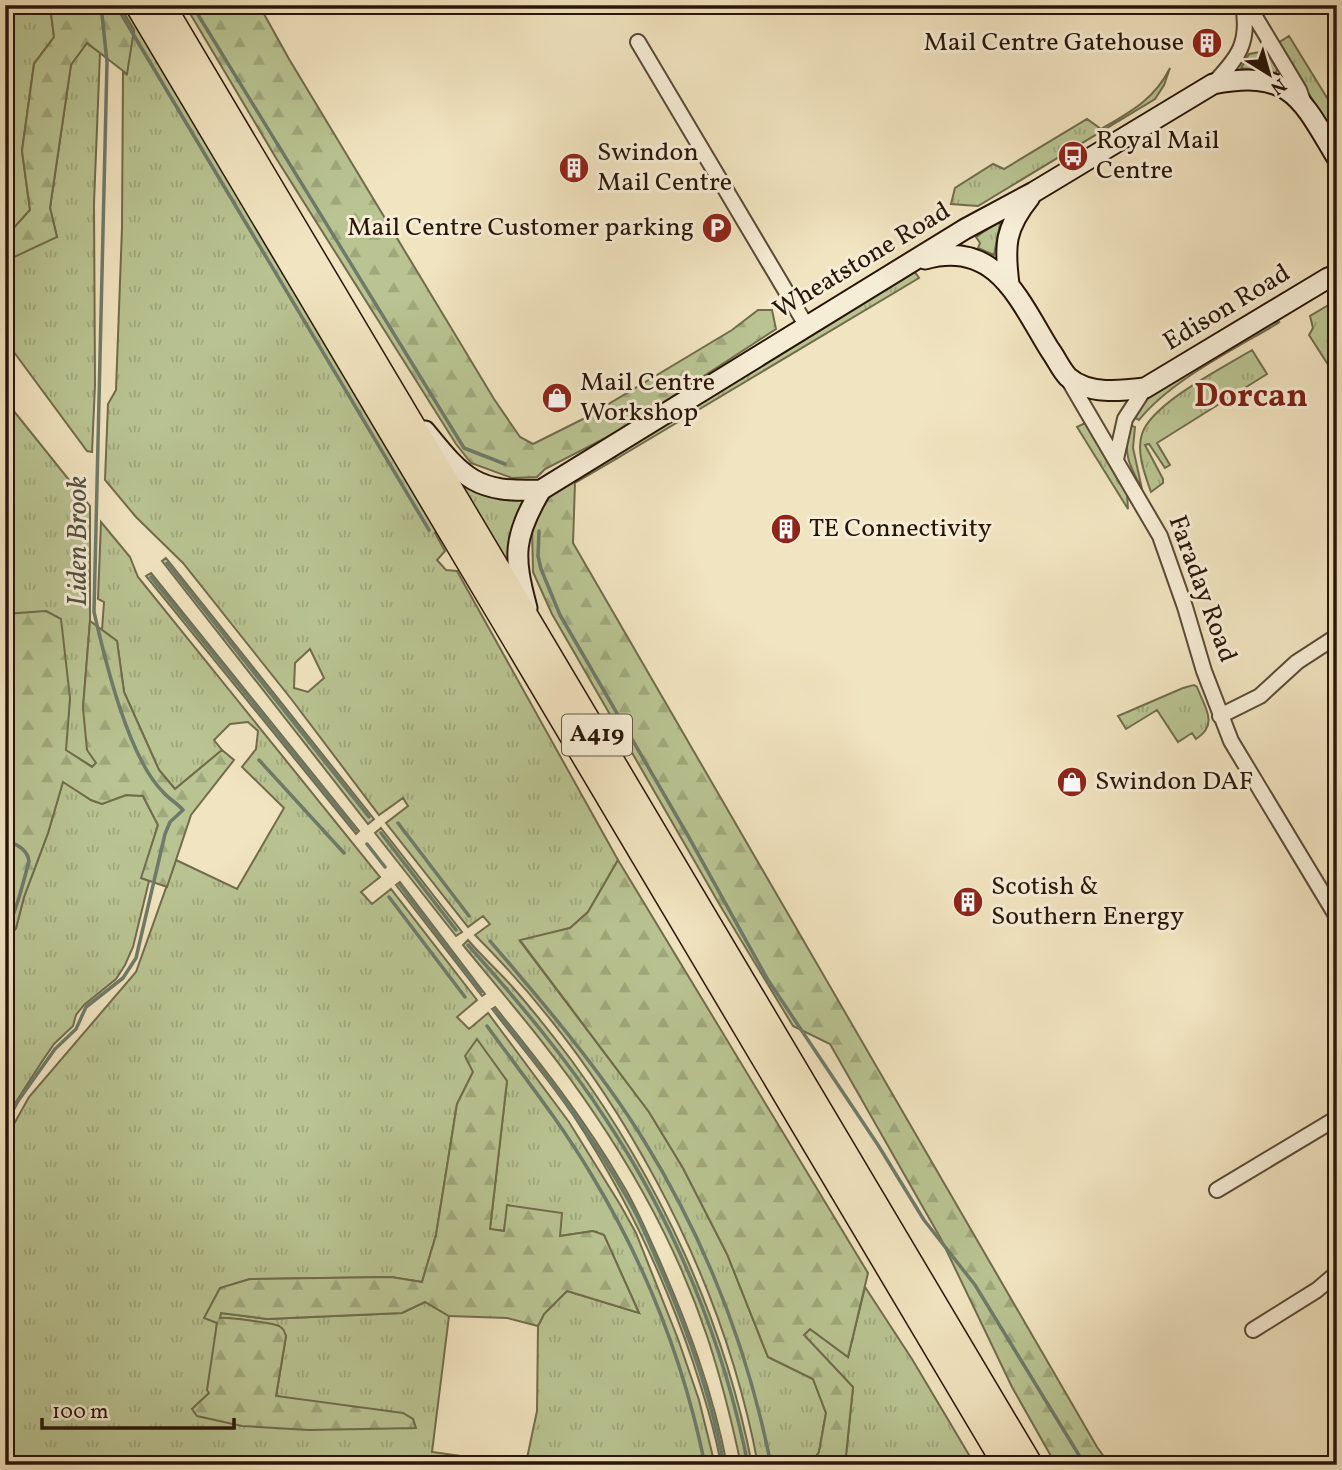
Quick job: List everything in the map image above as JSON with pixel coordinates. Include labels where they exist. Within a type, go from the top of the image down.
[{"type":"highway","name":"A419","points":[[137,5],[1005,1465]]},
{"type":"highway","name":"A419","points":[[163,5],[1031,1465]]},
{"type":"main road","name":"Wheatstone Road","points":[[541,490],[965,229],[1034,192],[1213,84],[1242,79],[1266,80],[1285,88],[1303,103]]},
{"type":"main road","points":[[1303,103],[1337,158]]},
{"type":"main road","name":"Faraday Road","points":[[1009,284],[1006,262],[1007,234],[1018,212],[1034,192]]},
{"type":"main road","name":"Faraday Road","points":[[907,265],[937,256],[965,255],[982,262],[1009,284],[1067,376]]},
{"type":"main road","name":"Edison Road","points":[[1067,376],[1079,384],[1103,390],[1145,388],[1334,273]]},
{"type":"main road","points":[[391,388],[455,468],[465,476],[498,489],[541,490],[524,520],[517,548],[518,576],[531,626]]},
{"type":"street","name":"Wheatstone Road","points":[[1213,84],[1234,61],[1243,44],[1245,5]]},
{"type":"street","points":[[1245,5],[1299,90],[1303,103]]},
{"type":"street","points":[[638,42],[806,326]]},
{"type":"street","name":"Faraday Road","points":[[1067,376],[1144,508],[1166,552],[1220,716],[1238,754],[1337,917]]},
{"type":"street","name":"Edison Road","points":[[1116,459],[1125,419],[1145,388]]},
{"type":"street","points":[[1220,716],[1260,696],[1297,662],[1337,636]]},
{"type":"street","points":[[1217,1190],[1337,1118]]},
{"type":"street","points":[[1253,1330],[1317,1290],[1337,1273]]},
{"type":"green space","points":[[5,5],[50,5],[54,37],[34,64],[22,151],[30,210],[11,231],[57,237],[50,208],[71,64],[87,43],[100,53],[94,203],[95,385],[92,452],[87,451],[5,340]]},
{"type":"green space","points":[[50,5],[119,5],[134,30],[127,74],[87,43],[71,65],[50,208],[57,237],[12,258],[11,231],[30,210],[22,151],[34,64],[54,37]]},
{"type":"green space","points":[[119,5],[129,5],[439,525],[435,533],[445,551],[437,560],[446,570],[457,571],[618,860],[588,912],[570,928],[520,941],[649,1112],[683,1168],[727,1254],[768,1357],[813,1379],[826,1413],[819,1452],[810,1465],[786,1465],[784,1460],[775,1462],[775,1465],[758,1465],[741,1392],[718,1320],[690,1249],[656,1179],[617,1113],[573,1049],[526,990],[475,935],[490,924],[483,916],[468,927],[386,823],[408,806],[403,798],[379,815],[183,563],[136,517],[105,480],[108,404],[116,390],[122,228],[123,71],[126,74],[134,30]],"holes":[[[310,649],[324,678],[308,692],[294,688],[295,663]]]},
{"type":"green space","points":[[185,5],[259,5],[494,399],[520,437],[533,444],[585,418],[732,330],[758,310],[772,310],[776,329],[621,430],[545,469],[537,477],[512,478],[471,463],[456,444],[276,158]]},
{"type":"green space","points":[[1289,36],[1337,114],[1337,140],[1278,43]]},
{"type":"green space","points":[[1266,51],[1277,69],[1276,73],[1241,68],[1249,54]]},
{"type":"green space","points":[[1170,68],[1155,99],[978,206],[951,204],[955,188],[993,164],[1004,169],[1087,119],[1101,129],[1122,117],[1141,104],[1157,88]]},
{"type":"green space","points":[[998,222],[1000,224],[994,255],[978,248],[980,243],[976,237]]},
{"type":"green space","points":[[915,272],[919,278],[616,459],[613,455]]},
{"type":"green space","points":[[1337,300],[1337,356],[1327,363],[1309,335],[1313,328],[1310,316]]},
{"type":"green space","points":[[1280,322],[1186,379],[1152,405],[1139,420],[1133,417],[1147,399],[1270,323]]},
{"type":"green space","points":[[1252,350],[1267,374],[1157,443],[1170,465],[1165,468],[1149,444],[1145,445],[1163,479],[1163,483],[1151,492],[1140,448],[1142,434],[1148,422],[1174,398]]},
{"type":"green space","points":[[5,400],[90,506],[90,621],[83,708],[96,763],[93,767],[65,750],[70,698],[14,614],[5,614]]},
{"type":"green space","points":[[1085,423],[1124,487],[1128,509],[1077,427]]},
{"type":"green space","points":[[1129,425],[1135,427],[1133,448],[1142,489],[1128,459]]},
{"type":"green space","points":[[613,455],[616,459],[575,483],[573,543],[1097,1447],[1110,1465],[1056,1465],[1012,1387],[941,1239],[830,1044],[793,1026],[552,614],[533,572],[532,526],[547,497]]},
{"type":"green space","points":[[459,482],[493,497],[525,498],[512,529],[508,563]]},
{"type":"green space","points":[[101,522],[130,557],[138,577],[380,877],[361,892],[372,904],[391,889],[477,1000],[457,1017],[469,1029],[488,1013],[569,1122],[636,1233],[699,1400],[715,1465],[5,1465],[5,1140],[29,1097],[136,972],[176,860],[237,889],[284,808],[242,767],[256,749],[258,731],[248,722],[230,724],[214,740],[222,750],[175,789],[159,770],[124,692],[117,641],[102,630],[104,602],[98,599]],"holes":[[[477,1040],[507,1081],[490,1229],[504,1231],[508,1205],[560,1236],[593,1231],[604,1235],[639,1313],[567,1291],[544,1314],[538,1326],[537,1411],[526,1463],[432,1452],[449,1316],[425,1302],[402,1313],[267,1319],[221,1313],[219,1318],[279,1326],[286,1336],[276,1396],[413,1419],[415,1428],[193,1409],[209,1393],[217,1323],[205,1317],[220,1288],[250,1279],[391,1277],[422,1282],[436,1235],[457,1104],[473,1072]]]},
{"type":"green space","points":[[166,558],[374,819],[368,824],[162,561]]},
{"type":"green space","points":[[151,573],[359,831],[356,834],[146,576]]},
{"type":"green space","points":[[46,611],[61,619],[70,698],[66,750],[92,767],[96,763],[87,750],[83,708],[90,621],[117,641],[124,692],[159,770],[175,789],[222,750],[234,760],[191,815],[167,887],[141,878],[158,825],[143,796],[126,795],[102,804],[63,782],[16,928],[5,942],[5,673],[13,637],[5,638],[5,614]]},
{"type":"green space","points":[[1194,685],[1209,721],[1207,728],[1196,739],[1192,733],[1178,742],[1157,710],[1126,729],[1118,716],[1183,688]]},
{"type":"green space","points":[[63,781],[91,800],[102,804],[126,795],[143,796],[158,825],[142,878],[149,881],[133,947],[125,965],[116,979],[76,1015],[73,1026],[54,1044],[5,1119],[5,1085],[8,1077],[5,1056],[14,1037],[5,1022],[5,975],[14,960],[5,951],[5,942],[16,928]]},
{"type":"green space","points":[[381,828],[462,932],[456,936],[375,833]]},
{"type":"green space","points":[[618,860],[868,1273],[848,1357],[810,1329],[804,1335],[853,1387],[845,1465],[810,1465],[819,1452],[826,1413],[813,1379],[768,1357],[727,1254],[683,1168],[649,1112],[520,940],[570,928],[588,912]]},
{"type":"green space","points":[[400,882],[485,994],[482,996],[396,885]]},
{"type":"green space","points":[[468,940],[516,991],[572,1061],[604,1107],[660,1203],[706,1304],[740,1411],[752,1465],[741,1465],[722,1384],[697,1307],[672,1249],[643,1193],[579,1091],[463,945]]},
{"type":"green space","points":[[495,1007],[578,1116],[609,1161],[633,1203],[689,1333],[715,1411],[727,1465],[721,1465],[693,1362],[641,1234],[592,1144],[544,1074],[492,1009]]},
{"type":"green space","points":[[477,1039],[507,1081],[490,1229],[504,1231],[507,1205],[562,1213],[560,1236],[593,1231],[604,1235],[639,1313],[567,1291],[544,1314],[538,1326],[507,1318],[449,1316],[425,1302],[402,1313],[267,1319],[221,1313],[220,1318],[268,1323],[284,1330],[286,1336],[276,1396],[403,1413],[413,1419],[416,1428],[309,1430],[242,1426],[197,1416],[192,1409],[209,1393],[207,1390],[217,1323],[204,1318],[220,1288],[250,1279],[391,1277],[422,1282],[436,1235],[457,1104],[473,1072],[465,1056]]},
{"type":"green space","points":[[865,1287],[912,1359],[975,1465],[845,1465],[853,1387],[804,1335],[810,1329],[848,1357]]},
{"type":"waterway","name":"Liden Brook","points":[[5,1125],[18,1101],[55,1049],[76,1029],[86,1007],[123,978],[136,958],[165,834],[170,822],[183,810],[163,792],[139,756],[119,707],[94,612],[107,62],[101,5]]},
{"type":"waterway","points":[[192,5],[464,448],[505,464]]},
{"type":"waterway","points":[[120,12],[429,530]]},
{"type":"waterway","points":[[539,531],[538,556],[541,569],[560,615],[768,980],[878,1145],[924,1220],[975,1285],[1085,1465]]},
{"type":"waterway","points":[[167,563],[369,817]]},
{"type":"waterway","points":[[151,577],[356,830]]},
{"type":"waterway","points":[[259,760],[344,853]]},
{"type":"waterway","points":[[398,823],[469,916]]},
{"type":"waterway","points":[[381,833],[456,930]]},
{"type":"waterway","name":"Liden Brook","points":[[5,839],[23,850],[29,861],[15,909],[5,931]]},
{"type":"waterway","points":[[367,844],[385,867]]},
{"type":"waterway","points":[[400,885],[481,992]]},
{"type":"waterway","points":[[389,897],[465,997]]},
{"type":"waterway","points":[[490,941],[551,1013],[626,1113],[686,1216],[722,1296],[737,1337],[771,1465]]},
{"type":"waterway","points":[[468,945],[559,1053],[632,1160],[675,1243],[711,1330],[738,1419],[748,1465]]},
{"type":"waterway","points":[[495,1010],[583,1127],[637,1216],[679,1312],[697,1362],[724,1465]]},
{"type":"waterway","name":"Liden Brook","points":[[5,1026],[10,1040],[5,1048]]},
{"type":"waterway","points":[[487,1026],[579,1155],[629,1243],[674,1351],[705,1465]]},
{"type":"place","name":"Mail Centre Gatehouse","points":[[1207,43]]},
{"type":"place","name":"Royal Mail Centre","points":[[1073,156]]},
{"type":"place","name":"Swindon Mail Centre","points":[[574,168]]},
{"type":"place","name":"Mail Centre Customer parking","points":[[717,228]]},
{"type":"place","name":"Mail Centre Workshop","points":[[557,398]]},
{"type":"place","name":"TE Connectivity","points":[[786,529]]},
{"type":"place","name":"Swindon DAF","points":[[1072,782]]},
{"type":"place","name":"Scotish & Southern Energy","points":[[968,902]]},
{"type":"district","name":"Dorcan","points":[[1251,398]]}]
